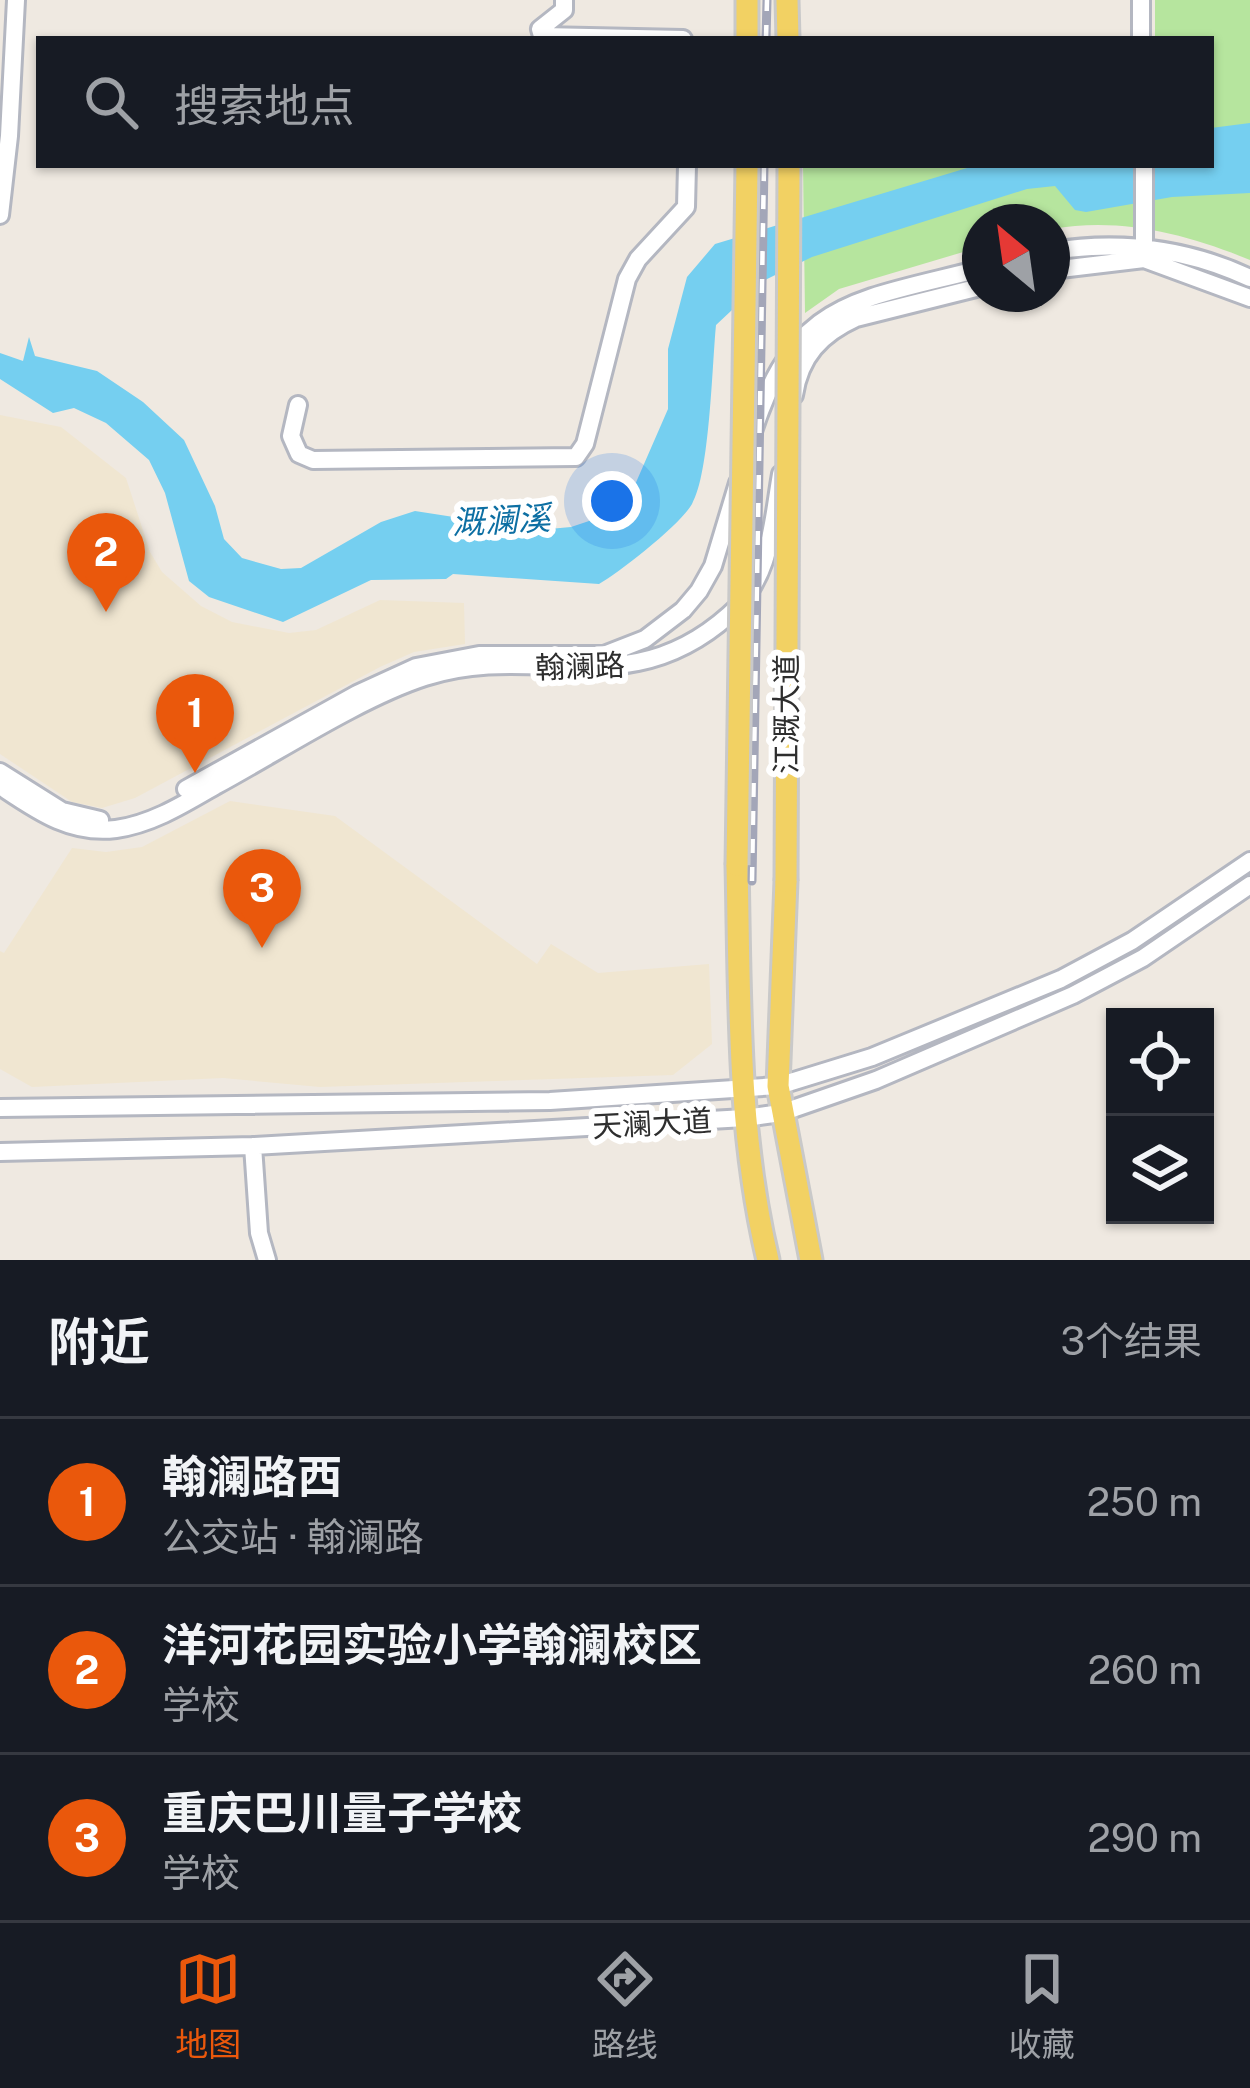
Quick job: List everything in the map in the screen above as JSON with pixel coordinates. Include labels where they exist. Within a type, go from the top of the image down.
[{"type":"main road","points":[[747,0],[747,36]]},
{"type":"main road","points":[[788,0],[788,36]]},
{"type":"main road","name":"江溉大道","points":[[747,168],[737,865],[742,1091],[768,1260]]},
{"type":"main road","name":"江溉大道","points":[[789,168],[785,880],[778,1086],[811,1260]]},
{"type":"street","points":[[542,36],[540,29],[564,10],[564,0]]},
{"type":"street","points":[[1141,0],[1141,36]]},
{"type":"street","points":[[0,215],[11,10]]},
{"type":"street","points":[[298,405],[290,436],[298,454],[313,460],[576,457],[585,444],[627,279],[638,259],[686,207],[687,168]]},
{"type":"street","points":[[1144,168],[1144,252]]},
{"type":"street","points":[[1070,251],[1144,252],[1205,260],[1250,278]]},
{"type":"street","points":[[1070,266],[1144,252],[1250,298]]},
{"type":"street","name":"翰澜路","points":[[0,772],[62,811],[99,820],[120,817],[164,802],[357,694],[416,667],[479,655],[604,655],[645,639],[682,610],[713,566],[756,420],[809,328],[849,304],[962,274]]},
{"type":"street","name":"翰澜路","points":[[0,786],[37,811],[76,828],[122,828],[170,811],[422,678],[480,667],[606,669],[656,660],[678,650],[728,616],[752,590],[766,562],[796,379],[821,338],[856,318],[962,292]]},
{"type":"street","name":"天澜大道","points":[[0,1108],[550,1101],[778,1086],[872,1057],[1061,980],[1132,940],[1250,861]]},
{"type":"street","name":"天澜大道","points":[[0,1152],[254,1146],[781,1113],[876,1080],[1073,995],[1143,958],[1250,885]]},
{"type":"street","points":[[254,1146],[259,1233],[267,1260]]},
{"type":"shaded area","points":[[0,415],[61,427],[126,478],[150,552],[162,572],[201,606],[232,622],[289,633],[316,630],[380,600],[464,603],[465,644],[414,652],[380,667],[135,798],[102,808],[72,802],[0,754]]},
{"type":"shaded area","points":[[230,801],[335,816],[537,964],[551,944],[598,973],[709,964],[712,1044],[673,1075],[320,1087],[223,1078],[32,1087],[0,1069],[0,951],[4,953],[72,848],[106,852],[142,847]]},
{"type":"green space","points":[[1155,0],[1250,0],[1250,260],[1177,236],[1128,227],[1070,227],[1070,204],[962,204],[962,252],[839,289],[805,313],[803,168],[1214,168],[1214,36],[1155,36]]},
{"type":"water","points":[[1250,123],[1250,193],[1172,197],[1086,212],[1075,210],[1055,186],[1027,189],[980,204],[962,204],[962,210],[812,257],[763,281],[716,325],[706,444],[692,504],[663,535],[599,584],[453,574],[446,579],[371,580],[283,622],[209,597],[189,581],[165,493],[149,460],[106,423],[74,408],[53,413],[0,379],[0,353],[23,361],[29,337],[35,356],[97,371],[143,402],[184,440],[215,506],[224,539],[242,558],[281,569],[301,568],[381,522],[415,511],[538,530],[571,527],[604,516],[634,487],[668,409],[668,349],[687,277],[715,244],[967,168],[1214,168],[1214,128]]},
{"type":"railway","points":[[766,36],[767,0]]},
{"type":"railway","points":[[752,881],[764,168]]},
{"type":"place","name":"洋河花园实验小学翰澜校区","points":[[106,612]]},
{"type":"place","name":"翰澜路西","points":[[195,773]]},
{"type":"place","name":"重庆巴川量子学校","points":[[262,948]]},
{"type":"water label","name":"溉澜溪","points":[[501,520]]}]
